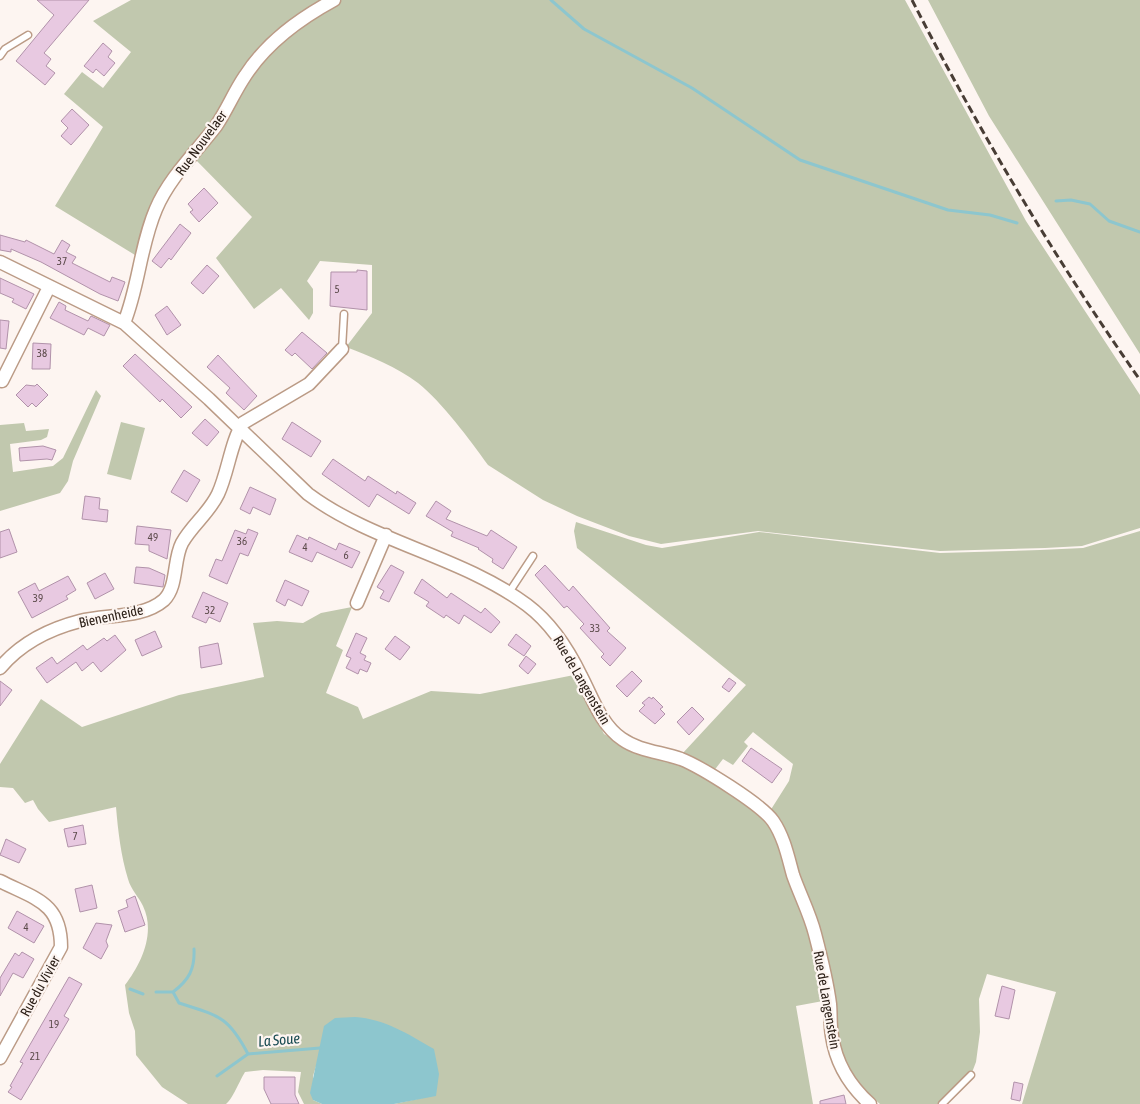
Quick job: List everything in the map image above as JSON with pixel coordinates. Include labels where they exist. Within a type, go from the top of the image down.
[{"type":"street","name":"Rue Nouvelaer","points":[[124,323],[133,296],[147,232],[156,207],[171,184],[217,124],[251,67],[278,37],[302,18],[334,0]]},
{"type":"street","points":[[0,262],[124,323],[239,428],[251,417],[309,384],[342,349]]},
{"type":"street","points":[[2,381],[48,287]]},
{"type":"street","name":"Rue de Langenstein","points":[[239,428],[308,494],[323,505],[350,520],[441,559],[526,604],[553,631],[579,672],[602,718],[618,737],[628,744],[682,760],[699,769],[754,804],[774,822],[782,838],[796,883],[815,932],[830,1006],[835,1052],[840,1067],[849,1082],[870,1104]]},
{"type":"street","name":"Bienenheide","points":[[0,668],[17,649],[28,642],[80,621],[145,610],[155,606],[165,598],[171,587],[182,543],[209,511],[218,494],[231,460],[239,428]]},
{"type":"street","points":[[357,603],[386,535]]},
{"type":"street","name":"Rue du Vivier","points":[[0,881],[45,905],[55,915],[61,928],[62,947],[0,1058]]},
{"type":"lane","points":[[0,56],[5,49],[28,35]]},
{"type":"lane","points":[[342,349],[344,314]]},
{"type":"lane","points":[[508,594],[533,556]]},
{"type":"lane","points":[[942,1104],[971,1075]]},
{"type":"green space","points":[[131,0],[327,0],[251,63],[140,241],[135,255],[55,206],[103,127],[64,94],[82,72],[103,88],[131,52],[93,21]]},
{"type":"green space","points":[[342,0],[905,0],[1026,221],[1140,395],[1140,528],[1082,546],[1045,548],[940,551],[758,531],[661,544],[629,536],[577,516],[543,500],[488,465],[446,411],[418,383],[374,358],[346,347],[372,313],[372,265],[320,261],[307,281],[313,289],[313,313],[309,320],[281,288],[254,309],[216,258],[252,217],[194,158],[247,78],[281,39],[335,2]]},
{"type":"green space","points":[[928,0],[1140,0],[1140,354],[989,116]]},
{"type":"green space","points":[[96,390],[101,396],[73,461],[68,481],[60,493],[0,511],[0,425],[24,423],[26,431],[49,429],[47,437],[41,440],[10,444],[13,472],[53,466],[63,458]]},
{"type":"green space","points":[[121,422],[145,428],[131,480],[107,474]]},
{"type":"green space","points":[[576,522],[646,545],[662,548],[759,532],[940,553],[1083,548],[1140,531],[1140,1104],[1022,1104],[1056,992],[987,974],[979,999],[980,1032],[976,1062],[971,1075],[939,1104],[880,1104],[868,1093],[853,1076],[840,1055],[798,876],[781,820],[770,811],[789,781],[793,764],[753,732],[744,742],[748,746],[733,765],[723,759],[713,772],[682,754],[746,685],[577,548],[574,531]]},
{"type":"green space","points":[[352,607],[336,646],[343,650],[326,693],[358,707],[363,719],[431,691],[480,694],[574,675],[604,734],[623,745],[686,766],[753,806],[774,827],[790,884],[808,929],[823,1001],[796,1006],[813,1104],[394,1104],[436,1095],[317,1063],[313,1076],[313,1100],[322,1104],[304,1104],[298,1092],[301,1072],[263,1070],[245,1072],[226,1104],[188,1104],[162,1087],[136,1055],[135,1031],[129,1013],[125,985],[136,968],[145,948],[148,927],[147,916],[143,906],[128,879],[120,843],[116,807],[49,822],[33,800],[25,803],[13,788],[0,787],[0,764],[41,699],[82,727],[179,695],[264,677],[253,623],[277,621],[303,623],[321,613]]},
{"type":"water","points":[[355,1017],[386,1024],[434,1049],[439,1074],[436,1096],[394,1104],[322,1104],[313,1100],[310,1093],[324,1026],[335,1018]]},
{"type":"building","points":[[37,0],[89,0],[44,53],[51,59],[46,66],[55,73],[45,85],[16,61],[54,15]]},
{"type":"building","points":[[103,43],[112,51],[108,57],[115,63],[104,76],[96,69],[93,73],[84,66]]},
{"type":"building","points":[[72,109],[89,125],[71,145],[61,136],[68,128],[61,121]]},
{"type":"building","points":[[204,188],[218,203],[199,222],[190,212],[193,210],[188,204]]},
{"type":"building","points":[[180,224],[191,233],[171,260],[169,258],[161,268],[152,261]]},
{"type":"building","points":[[0,235],[25,242],[26,240],[54,254],[62,240],[70,245],[66,252],[76,257],[72,263],[110,282],[112,277],[125,282],[118,301],[100,294],[41,262],[11,249],[11,252],[0,250]]},
{"type":"building","points":[[207,265],[219,276],[203,294],[191,283]]},
{"type":"building","points":[[357,270],[367,271],[367,310],[330,306],[331,272],[357,272]]},
{"type":"building","points":[[0,278],[34,294],[26,309],[12,302],[14,299],[0,293]]},
{"type":"building","points":[[59,302],[66,306],[65,310],[88,321],[91,316],[110,325],[104,336],[88,328],[84,335],[50,318]]},
{"type":"building","points":[[167,306],[181,325],[167,335],[155,315]]},
{"type":"building","points":[[0,320],[9,321],[6,349],[0,348]]},
{"type":"building","points":[[302,332],[327,353],[312,369],[295,353],[292,356],[285,350]]},
{"type":"building","points":[[33,343],[51,344],[50,369],[32,369]]},
{"type":"building","points":[[135,354],[192,407],[181,418],[162,399],[160,402],[123,366]]},
{"type":"building","points":[[218,355],[257,396],[244,410],[226,393],[230,388],[207,367]]},
{"type":"building","points":[[37,384],[48,395],[36,407],[32,403],[28,407],[16,395],[26,385],[35,386]]},
{"type":"building","points":[[205,419],[219,432],[207,446],[192,433]]},
{"type":"building","points":[[292,422],[321,441],[311,457],[282,439]]},
{"type":"building","points":[[43,446],[56,450],[52,460],[20,461],[19,448]]},
{"type":"building","points":[[333,459],[365,481],[368,476],[396,494],[397,491],[416,503],[409,514],[377,494],[369,507],[322,474]]},
{"type":"building","points":[[184,470],[200,480],[187,502],[171,492]]},
{"type":"building","points":[[250,487],[276,499],[270,515],[253,507],[250,514],[240,509]]},
{"type":"building","points":[[85,496],[100,498],[99,509],[108,510],[107,522],[82,519]]},
{"type":"building","points":[[436,501],[451,511],[446,519],[487,536],[491,530],[517,547],[503,569],[492,562],[493,559],[479,548],[451,536],[453,532],[426,516]]},
{"type":"building","points":[[137,526],[171,530],[167,559],[149,551],[149,545],[135,544]]},
{"type":"building","points":[[9,529],[17,552],[0,558],[0,532]]},
{"type":"building","points":[[248,529],[258,533],[248,556],[240,553],[227,584],[209,576],[216,559],[222,561],[235,530],[246,534]]},
{"type":"building","points":[[297,535],[308,540],[309,537],[336,550],[339,543],[360,552],[352,568],[317,552],[312,562],[289,552]]},
{"type":"building","points":[[391,565],[404,572],[389,602],[380,598],[384,591],[377,587]]},
{"type":"building","points":[[545,565],[569,591],[573,586],[610,628],[607,631],[626,648],[610,666],[601,657],[604,654],[580,628],[584,624],[567,606],[564,608],[535,575]]},
{"type":"building","points":[[136,567],[149,568],[165,575],[163,587],[134,583]]},
{"type":"building","points":[[105,573],[114,589],[95,599],[87,583]]},
{"type":"building","points":[[68,576],[76,590],[66,596],[68,599],[32,618],[18,592],[35,583],[39,591]]},
{"type":"building","points":[[422,579],[447,598],[451,593],[481,613],[485,608],[500,622],[491,633],[464,615],[459,624],[446,615],[444,618],[426,606],[429,602],[414,593]]},
{"type":"building","points":[[285,580],[309,591],[302,606],[288,599],[285,606],[276,601]]},
{"type":"building","points":[[203,592],[228,603],[220,622],[209,617],[206,623],[192,617]]},
{"type":"building","points":[[155,631],[162,647],[142,656],[135,640]]},
{"type":"building","points":[[356,633],[367,638],[360,653],[366,656],[364,660],[371,663],[367,672],[360,669],[358,674],[346,668],[351,658],[346,656]]},
{"type":"building","points":[[516,634],[531,646],[524,656],[508,645]]},
{"type":"building","points":[[115,635],[126,650],[101,672],[93,662],[82,671],[76,662],[47,683],[36,668],[52,657],[57,664],[83,645],[87,650],[104,638],[107,641]]},
{"type":"building","points":[[395,636],[410,647],[400,660],[385,649]]},
{"type":"building","points":[[218,643],[222,664],[201,668],[199,647]]},
{"type":"building","points":[[526,656],[536,664],[528,674],[519,666]]},
{"type":"building","points":[[632,671],[642,681],[627,697],[616,686]]},
{"type":"building","points":[[729,678],[736,683],[729,692],[722,687]]},
{"type":"building","points":[[0,681],[12,690],[0,706]]},
{"type":"building","points":[[649,697],[652,699],[653,697],[663,707],[660,709],[665,714],[655,724],[639,711],[645,705],[642,703]]},
{"type":"building","points":[[692,707],[704,719],[689,735],[677,722]]},
{"type":"building","points":[[751,748],[782,769],[772,783],[742,761]]},
{"type":"building","points":[[83,825],[86,844],[68,847],[64,829]]},
{"type":"building","points":[[6,839],[26,849],[19,863],[0,855]]},
{"type":"building","points":[[92,885],[97,908],[80,912],[75,889]]},
{"type":"building","points":[[135,896],[145,925],[125,932],[118,911],[128,907],[126,900]]},
{"type":"building","points":[[17,911],[44,926],[34,943],[8,928]]},
{"type":"building","points":[[96,923],[112,925],[106,941],[108,946],[101,959],[83,948]]},
{"type":"building","points":[[22,952],[34,959],[23,978],[13,973],[0,996],[0,978],[15,953],[19,956]]},
{"type":"building","points":[[69,977],[82,984],[64,1016],[69,1019],[21,1100],[8,1092],[12,1087],[10,1086],[23,1063],[20,1062]]},
{"type":"building","points":[[1002,986],[1015,990],[1009,1019],[995,1016]]},
{"type":"building","points":[[264,1077],[295,1077],[295,1095],[299,1104],[271,1104],[264,1089]]},
{"type":"building","points":[[1014,1082],[1023,1084],[1020,1101],[1011,1099]]},
{"type":"building","points":[[844,1095],[846,1104],[820,1104],[820,1101]]},
{"type":"waterway","points":[[551,0],[584,29],[692,88],[800,160],[948,210],[990,215],[1017,223]]},
{"type":"waterway","points":[[1056,201],[1071,200],[1090,204],[1109,221],[1140,232]]},
{"type":"waterway","points":[[173,992],[190,974],[194,949]]},
{"type":"waterway","points":[[130,989],[143,994]]},
{"type":"waterway","points":[[156,992],[173,992],[179,1003],[221,1019],[241,1041],[248,1054]]},
{"type":"waterway","name":"La Soue","points":[[217,1076],[248,1054],[320,1048]]},
{"type":"railway","points":[[912,0],[964,98],[1019,194],[1078,288],[1140,380]]}]
